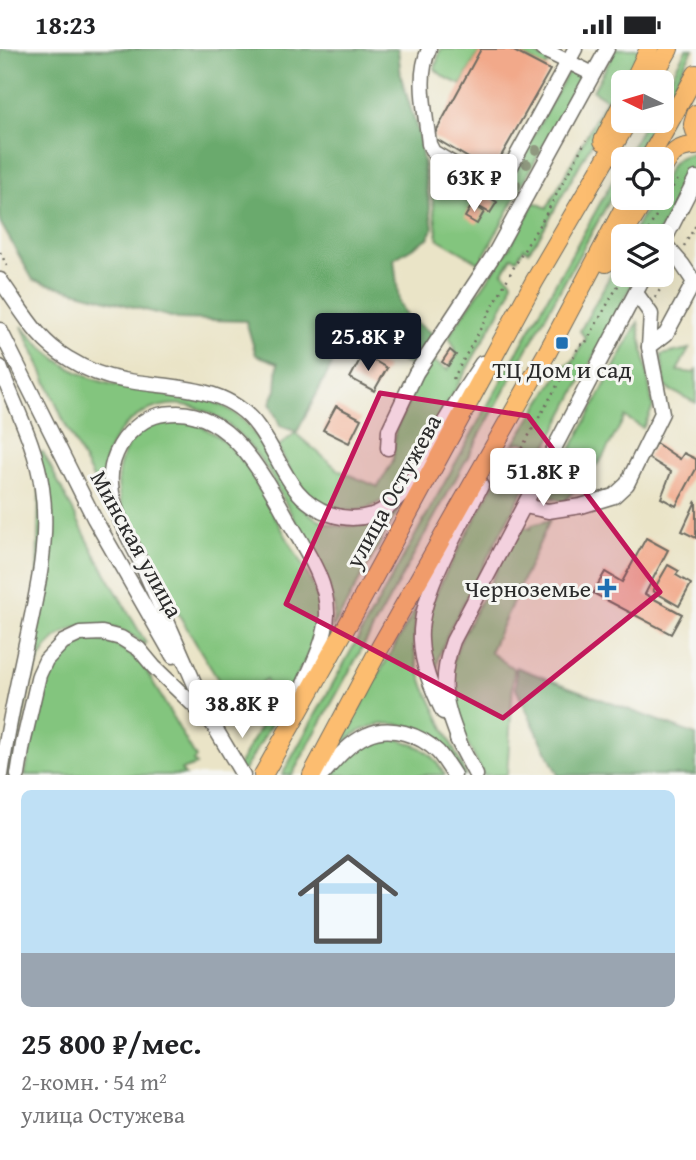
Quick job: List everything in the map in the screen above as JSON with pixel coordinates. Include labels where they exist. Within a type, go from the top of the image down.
[{"type":"main road","points":[[657,70],[670,49]]},
{"type":"main road","points":[[639,70],[649,50]]},
{"type":"main road","points":[[656,147],[696,74]]},
{"type":"main road","points":[[696,114],[693,124],[696,134]]},
{"type":"main road","points":[[534,282],[611,125]]},
{"type":"main road","name":"улица Остужева","points":[[263,775],[534,282],[621,133]]},
{"type":"main road","points":[[674,153],[683,146],[696,146]]},
{"type":"main road","points":[[313,775],[377,653],[548,351],[623,210]]},
{"type":"main road","points":[[548,351],[639,210]]},
{"type":"street","points":[[429,49],[424,61],[423,85],[429,143],[433,152],[498,190],[575,49]]},
{"type":"street","points":[[542,49],[593,74]]},
{"type":"street","points":[[388,448],[389,430],[415,373],[495,253],[607,49]]},
{"type":"street","points":[[670,224],[689,176]]},
{"type":"street","points":[[649,347],[666,334],[694,282],[674,256]]},
{"type":"street","points":[[5,275],[26,320],[57,352],[109,377],[194,389],[230,401],[257,425],[283,471],[307,502],[335,516],[354,519],[380,512],[390,506],[408,487],[460,397],[534,282]]},
{"type":"street","points":[[461,747],[446,705],[445,677],[447,662],[459,630],[639,287]]},
{"type":"street","points":[[525,506],[548,510],[581,506],[614,496],[627,484],[662,413],[649,347],[651,314],[636,293]]},
{"type":"street","name":"Минская улица","points":[[0,330],[94,518],[243,775]]},
{"type":"street","points":[[476,775],[432,688],[424,661],[422,619],[437,574],[548,351]]},
{"type":"street","points":[[0,367],[29,436],[42,487],[44,516],[39,573],[1,775]]},
{"type":"street","points":[[211,722],[114,505],[110,482],[114,459],[121,443],[147,418],[164,413],[184,413],[201,417],[216,424],[239,445],[268,486],[312,562],[322,585],[327,613],[323,639],[275,752]]},
{"type":"street","points":[[18,775],[39,675],[46,660],[63,642],[80,634],[102,633],[121,638],[139,649],[211,722]]},
{"type":"street","points":[[322,775],[352,744],[368,734],[391,731],[415,736],[429,744],[445,760],[454,775]]},
{"type":"path","points":[[449,386],[592,130]]},
{"type":"path","points":[[652,224],[669,192],[689,176]]},
{"type":"path","points":[[0,252],[5,275]]},
{"type":"path","points":[[541,474],[516,460],[580,345],[585,344],[617,287]]},
{"type":"highlighted area","points":[[380,393],[528,416],[660,592],[503,718],[286,604]]},
{"type":"green space","points":[[0,49],[398,49],[401,77],[419,135],[433,228],[428,238],[394,259],[399,302],[406,316],[433,334],[415,364],[416,368],[346,337],[297,432],[280,426],[270,403],[276,390],[278,363],[256,355],[246,321],[178,319],[33,280],[0,222]]},
{"type":"green space","points":[[442,49],[481,49],[461,85],[435,69]]},
{"type":"green space","points":[[510,49],[526,49],[550,62],[545,68]]},
{"type":"green space","points":[[616,49],[641,49],[631,70],[611,70],[611,109],[538,239],[528,251],[524,248],[517,259],[512,257],[503,272],[512,281],[510,293],[407,475],[391,493],[374,506],[354,511],[319,503],[300,485],[278,447],[295,433],[340,471],[378,487],[393,461],[395,431],[422,374],[433,361],[448,370],[456,355],[449,338],[452,331],[510,247],[534,202],[547,208],[606,99],[593,91]]},
{"type":"green space","points":[[686,49],[693,49],[674,84],[674,72]]},
{"type":"green space","points":[[568,72],[581,76],[480,263],[438,239],[430,179],[468,202],[498,201]]},
{"type":"green space","points":[[639,133],[647,133],[639,147],[632,147]]},
{"type":"green space","points":[[692,153],[696,164],[674,205],[674,163]]},
{"type":"green space","points":[[611,184],[611,198],[292,775],[282,775]]},
{"type":"green space","points":[[646,210],[671,210],[664,224],[638,224]]},
{"type":"green space","points":[[611,274],[611,287],[631,287],[450,629],[439,657],[436,680],[428,654],[427,629],[432,603],[499,475],[516,484],[532,453],[528,445],[522,442],[514,444],[563,367],[573,361],[586,338],[580,331]]},
{"type":"green space","points":[[638,322],[653,407],[643,428],[625,417],[601,460],[564,502],[547,495]]},
{"type":"green space","points":[[22,326],[48,353],[92,378],[109,384],[198,397],[228,409],[254,434],[293,498],[306,511],[322,521],[343,526],[363,524],[401,505],[332,630],[334,608],[327,579],[267,469],[238,433],[221,419],[186,405],[158,407],[145,412],[123,429],[108,453],[103,476],[105,501],[65,424]]},
{"type":"green space","points":[[689,349],[677,371],[694,373],[696,370],[696,403],[666,388],[661,355]]},
{"type":"green space","points":[[175,420],[208,430],[233,450],[247,467],[314,586],[320,611],[314,644],[241,775],[233,775],[270,710],[271,692],[266,679],[234,705],[137,542],[119,494],[120,463],[133,439],[158,423]]},
{"type":"green space","points":[[43,452],[98,560],[146,643],[144,645],[122,631],[95,626],[63,633],[51,643],[35,669],[11,775],[6,775],[36,626],[40,453]]},
{"type":"green space","points":[[550,520],[490,652],[514,669],[507,775],[483,775],[461,730],[450,694],[452,664],[460,641],[514,536],[522,526],[530,529],[532,525]]},
{"type":"green space","points":[[416,608],[414,649],[418,668],[466,775],[462,775],[438,742],[405,725],[370,727],[352,736],[336,750]]},
{"type":"green space","points":[[87,639],[118,646],[143,665],[196,758],[193,761],[196,765],[181,770],[185,775],[25,775],[42,689],[49,672],[64,652]]},
{"type":"green space","points":[[516,667],[696,735],[696,775],[558,775],[516,689]]},
{"type":"green space","points":[[389,737],[422,749],[434,759],[445,775],[333,775],[356,749],[371,741]]},
{"type":"building","points":[[481,49],[510,49],[550,70],[492,172],[433,137]]},
{"type":"building","points":[[475,189],[497,202],[490,213],[468,201]]},
{"type":"building","points":[[472,205],[484,212],[477,224],[465,217]]},
{"type":"building","points":[[450,350],[456,355],[448,366],[442,362]]},
{"type":"building","points":[[363,354],[387,368],[374,391],[350,378]]},
{"type":"building","points":[[336,406],[361,419],[349,443],[323,430]]},
{"type":"building","points":[[656,443],[680,459],[684,453],[696,459],[696,469],[676,506],[661,498],[671,472],[647,457]]},
{"type":"building","points":[[696,501],[696,538],[682,531]]},
{"type":"building","points":[[646,538],[668,550],[645,594],[682,614],[671,634],[593,593],[605,572],[622,582]]},
{"type":"building","points":[[668,565],[679,571],[676,575],[691,584],[679,606],[653,591]]},
{"type":"place","name":"ТЦ Дом и сад","points":[[562,343]]},
{"type":"place","name":"Черноземье","points":[[607,588]]}]
